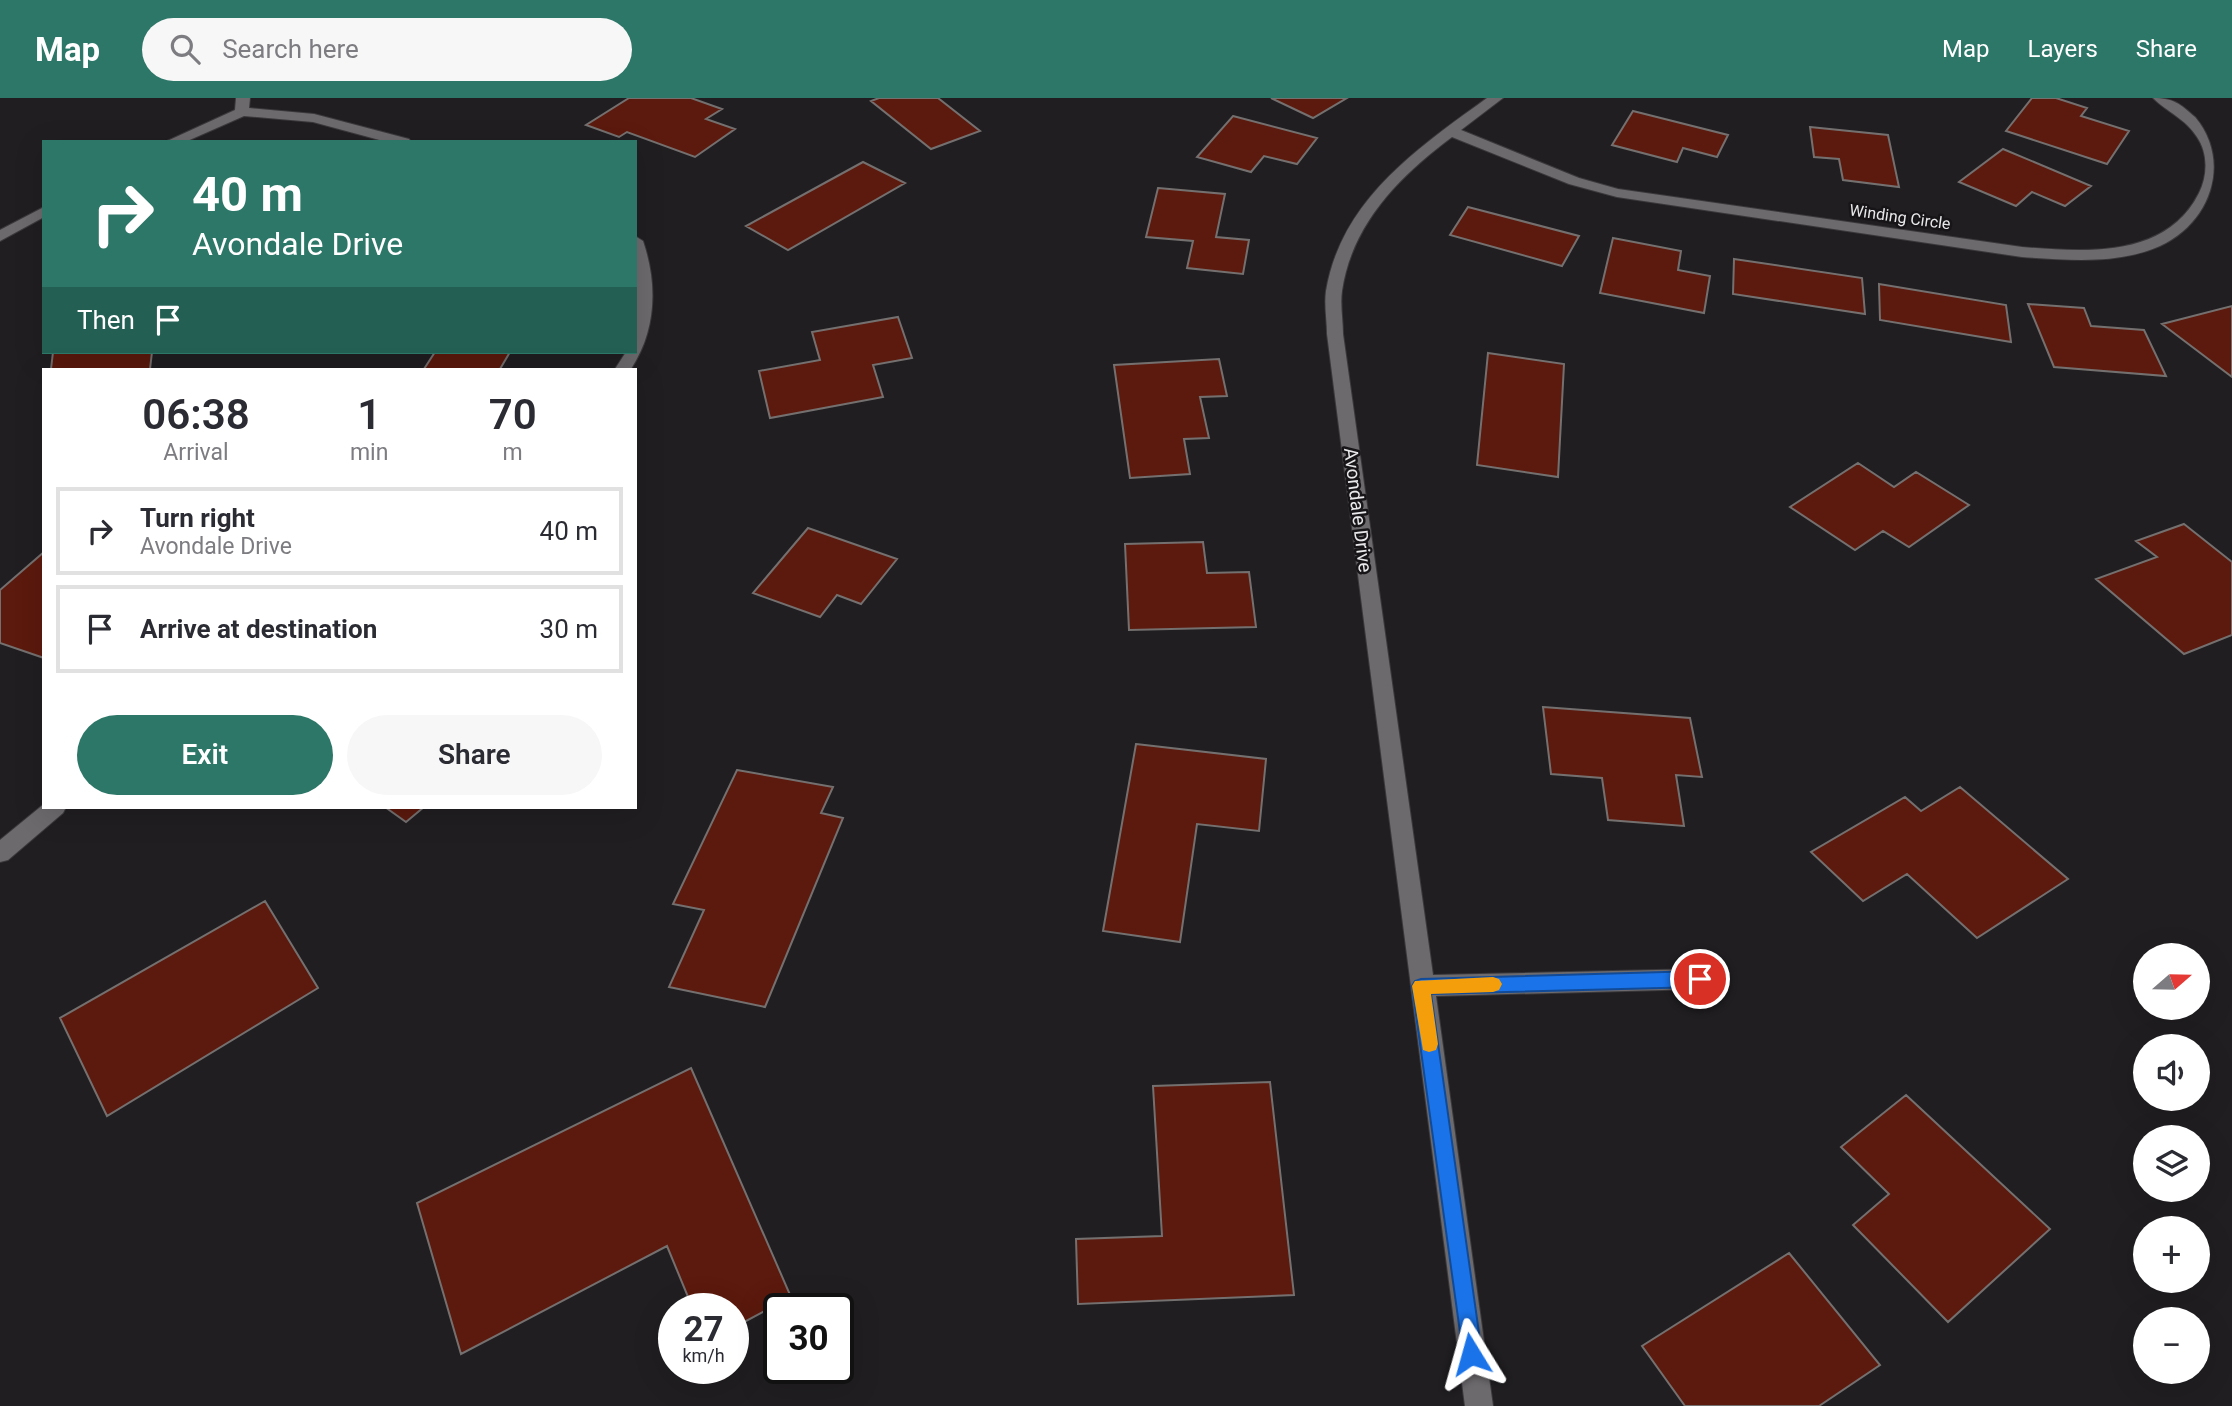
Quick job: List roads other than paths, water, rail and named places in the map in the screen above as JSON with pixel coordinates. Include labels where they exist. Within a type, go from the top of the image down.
[{"type":"street","name":"Avondale Drive","points":[[1479,1406],[1335,334],[1333,293],[1340,262],[1352,230],[1369,205],[1396,174],[1496,98]]},
{"type":"street","name":"Winding Circle","points":[[1451,131],[1574,181],[1617,193],[2022,252],[2113,255],[2142,248],[2172,234],[2211,198],[2220,179],[2219,157],[2208,136],[2192,119],[2160,98]]},
{"type":"street","points":[[176,140],[243,105],[314,118],[396,140]]},
{"type":"street","points":[[0,236],[42,212]]},
{"type":"street","points":[[637,247],[643,264],[647,293],[637,343]]},
{"type":"street","points":[[0,853],[53,809]]},
{"type":"street","points":[[1421,986],[1700,979]]}]
